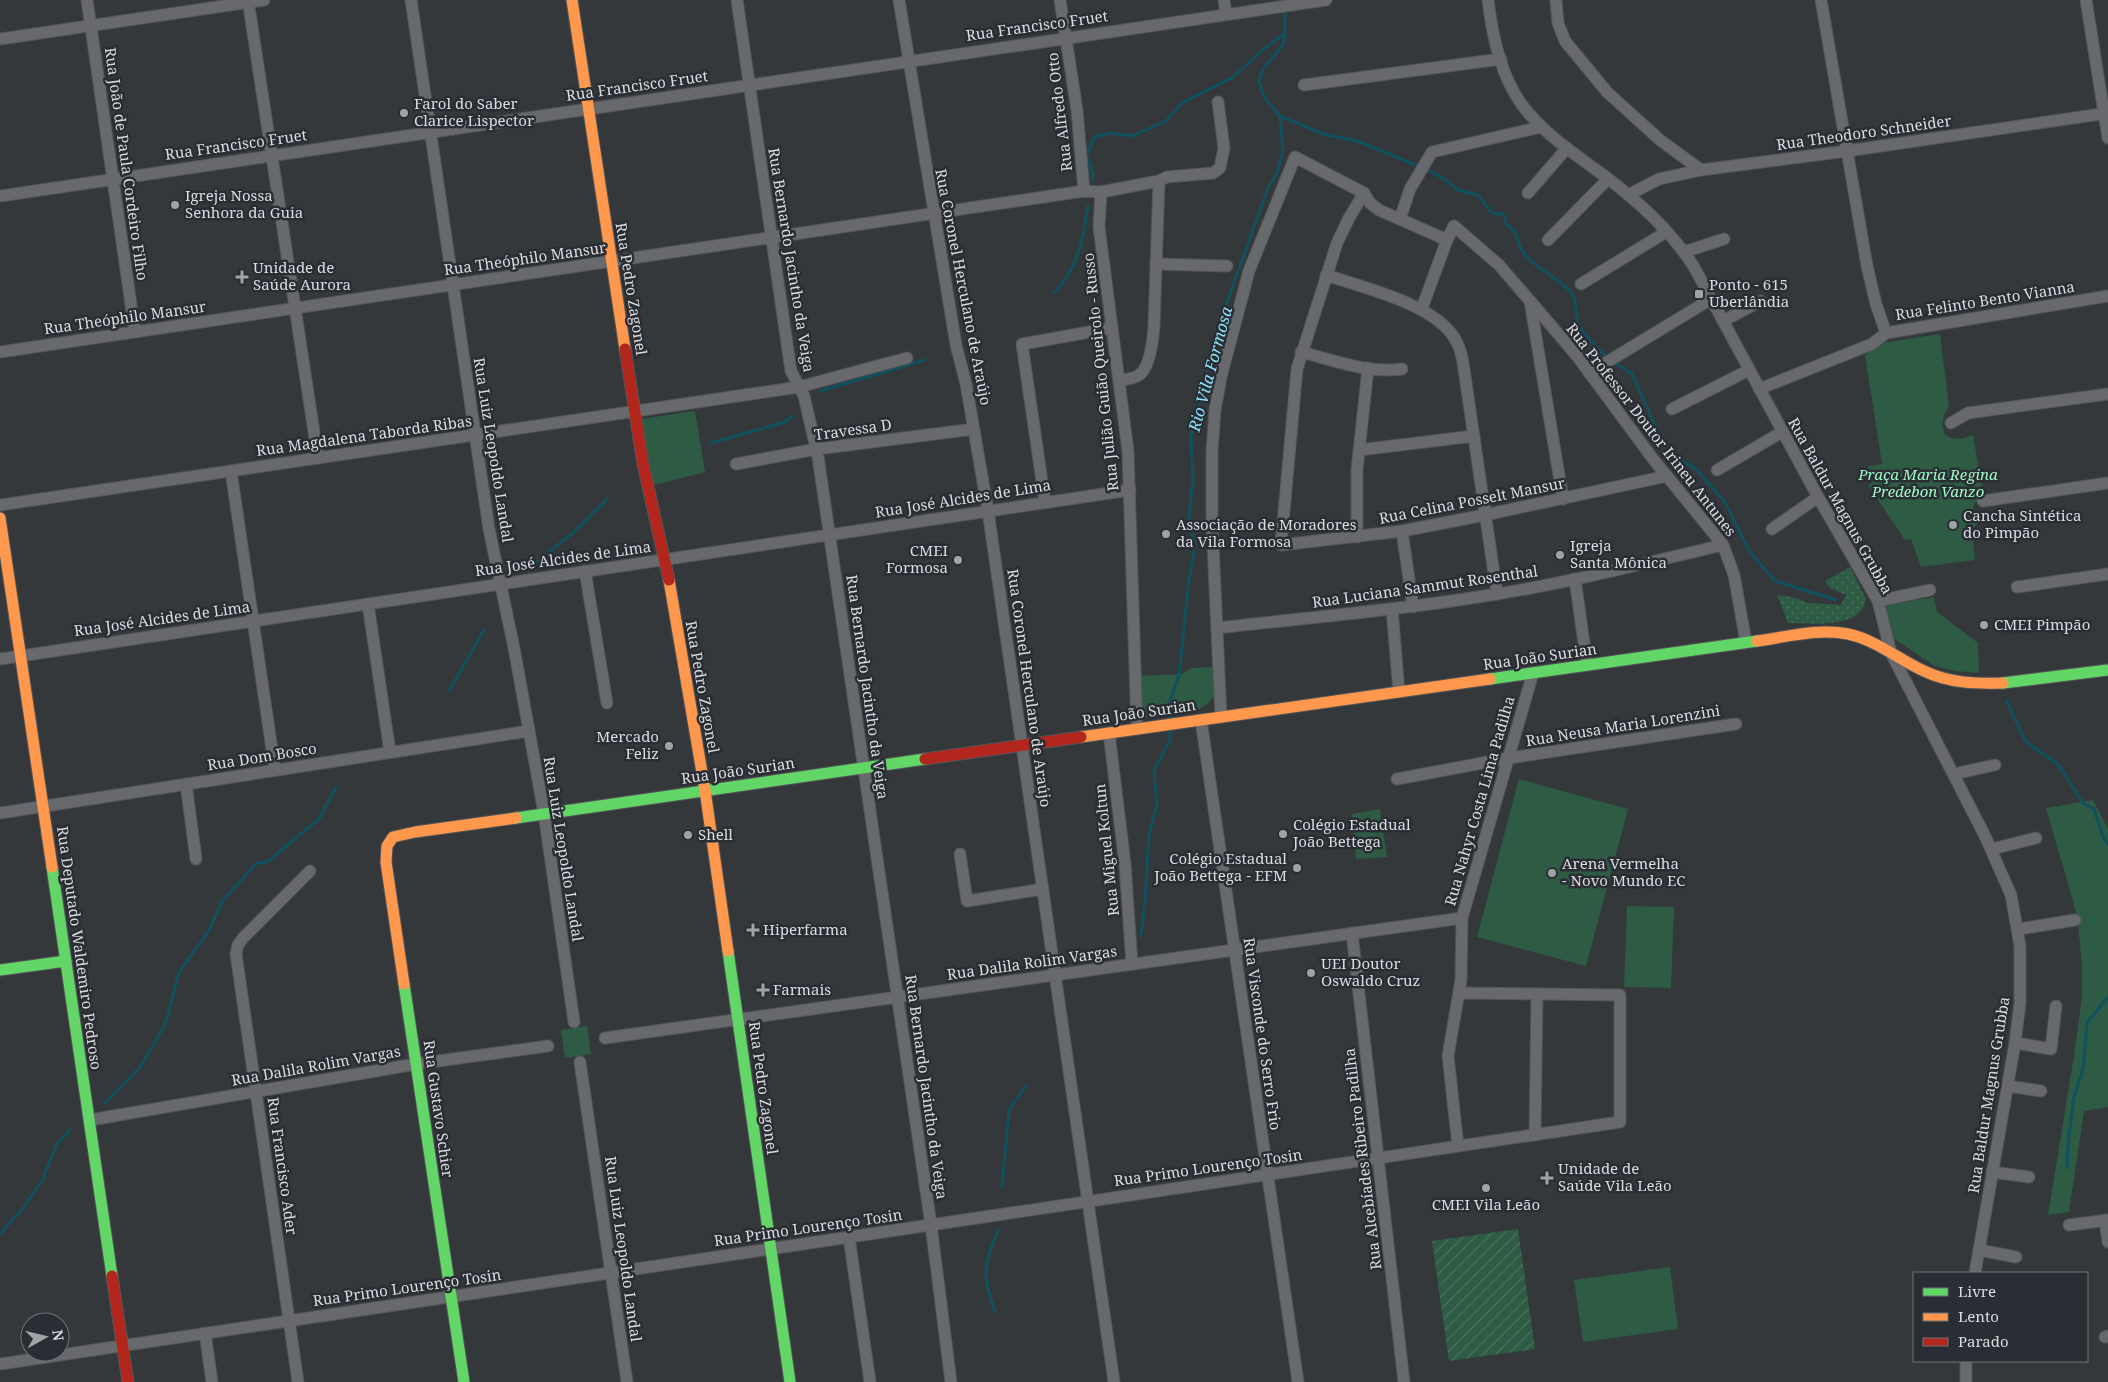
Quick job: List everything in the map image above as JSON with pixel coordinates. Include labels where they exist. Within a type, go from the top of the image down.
[{"type":"street","name":"Rua João de Paula Cordeiro Filho","points":[[87,0],[135,332]]},
{"type":"street","points":[[0,39],[264,0]]},
{"type":"street","name":"Rua Luiz Leopoldo Landal","points":[[411,0],[489,529],[544,813],[574,1022]]},
{"type":"street","name":"Rua Pedro Zagonel","points":[[572,0],[647,486],[664,559],[705,790],[790,1382]]},
{"type":"street","name":"Rua Bernardo Jacintho da Veiga","points":[[737,0],[791,371],[804,396],[817,449],[931,1225],[951,1382]]},
{"type":"street","name":"Rua Coronel Herculano de Araújo","points":[[899,0],[907,61],[933,214],[988,511],[1114,1382]]},
{"type":"street","name":"Rua Alfredo Otto","points":[[1060,0],[1077,110],[1093,192]]},
{"type":"street","points":[[1224,0],[1226,14]]},
{"type":"street","name":"Rua Francisco Fruet","points":[[0,196],[1326,0]]},
{"type":"street","name":"Rua Baldur Magnus Grubba","points":[[1488,0],[1492,26],[1501,59],[1521,103],[1541,126],[1628,194],[1684,252],[1818,497],[1878,601],[1891,653],[1992,849],[2011,894],[2019,929],[2022,974],[2020,1003],[2008,1086],[1975,1272]]},
{"type":"street","points":[[1556,0],[1558,23],[1565,41],[1606,92],[1660,140],[1701,170]]},
{"type":"street","points":[[1822,0],[1872,288],[1886,333]]},
{"type":"street","points":[[2086,0],[2106,113],[2108,138]]},
{"type":"street","points":[[248,1],[318,458]]},
{"type":"street","points":[[1304,85],[1501,59]]},
{"type":"street","name":"Rua Theóphilo Mansur","points":[[0,352],[1093,192],[1159,181],[1167,176],[1213,173],[1220,168],[1224,148],[1218,102]]},
{"type":"street","name":"Rua Theodoro Schneider","points":[[1628,194],[1664,178],[1701,170],[1847,151],[2106,113]]},
{"type":"street","points":[[1400,219],[1410,189],[1432,152],[1541,126]]},
{"type":"street","points":[[1528,193],[1567,148]]},
{"type":"street","points":[[1220,717],[1212,475],[1216,400],[1249,271],[1295,158],[1364,193],[1374,207],[1447,240],[1422,308]]},
{"type":"street","points":[[1548,240],[1608,179]]},
{"type":"street","points":[[1120,381],[1140,375],[1148,359],[1154,326],[1159,181]]},
{"type":"street","name":"Rua Julião Guião Queirolo - Russo","points":[[1093,192],[1099,222],[1128,451],[1137,729]]},
{"type":"street","points":[[1364,193],[1343,229],[1301,352],[1368,368],[1402,369]]},
{"type":"street","name":"Rua Professor Doutor Irineu Antunes","points":[[1447,240],[1454,226],[1499,265],[1589,373],[1722,545],[1734,575],[1746,642]]},
{"type":"street","points":[[1582,284],[1666,232]]},
{"type":"street","points":[[1684,252],[1724,239]]},
{"type":"street","points":[[1156,264],[1227,266]]},
{"type":"street","points":[[1326,275],[1422,308],[1444,324],[1457,340],[1463,360],[1497,594]]},
{"type":"street","name":"Rua Felinto Bento Vianna","points":[[1760,389],[1872,344],[1886,333],[2108,296]]},
{"type":"street","points":[[1589,373],[1711,299]]},
{"type":"street","points":[[1530,301],[1563,499]]},
{"type":"street","points":[[1723,321],[1761,301]]},
{"type":"street","points":[[1045,502],[1022,344],[1112,328]]},
{"type":"street","name":"Rua Celina Posselt Mansur","points":[[1301,352],[1294,390],[1281,545],[1402,531],[1485,516],[1667,476]]},
{"type":"street","name":"Rua Magdalena Taborda Ribas","points":[[0,505],[799,387],[907,358]]},
{"type":"street","points":[[1357,537],[1357,480],[1368,368]]},
{"type":"street","points":[[1672,409],[1749,370]]},
{"type":"street","points":[[1951,423],[1968,413],[2108,394]]},
{"type":"street","name":"Travessa D","points":[[736,464],[817,449],[974,429]]},
{"type":"street","points":[[1717,470],[1782,432]]},
{"type":"street","points":[[1359,450],[1474,436]]},
{"type":"street","points":[[231,470],[275,770]]},
{"type":"street","points":[[1982,501],[2108,483]]},
{"type":"street","name":"Rua José Alcides de Lima","points":[[0,659],[1130,490]]},
{"type":"street","points":[[1772,529],[1818,497]]},
{"type":"street","name":"Rua Deputado Waldemiro Pedroso","points":[[0,518],[128,1382]]},
{"type":"street","points":[[1402,531],[1412,607]]},
{"type":"street","name":"Rua Luciana Sammut Rosenthal","points":[[1218,628],[1412,607],[1497,594],[1574,580],[1722,545]]},
{"type":"street","points":[[585,571],[607,703]]},
{"type":"street","points":[[2016,587],[2108,574]]},
{"type":"street","points":[[1574,580],[1587,665]]},
{"type":"street","points":[[1878,601],[1930,590]]},
{"type":"street","points":[[368,604],[390,752]]},
{"type":"street","points":[[1392,609],[1399,692]]},
{"type":"street","name":"Rua João Surian","points":[[389,840],[407,833],[544,813],[1746,642],[1828,632],[1858,637],[1928,674],[1943,679],[1977,683],[2015,682],[2108,670]]},
{"type":"street","name":"Rua Nahyr Costa Lima Padilha","points":[[1458,1146],[1448,1062],[1460,993],[1462,918],[1533,673]]},
{"type":"street","name":"Rua Visconde do Serro Frio","points":[[1201,720],[1298,1382]]},
{"type":"street","name":"Rua Neusa Maria Lorenzini","points":[[1397,780],[1509,758],[1736,724]]},
{"type":"street","name":"Rua Dom Bosco","points":[[0,812],[529,731]]},
{"type":"street","name":"Rua Miguel Koltun","points":[[1109,733],[1125,856],[1132,964]]},
{"type":"street","points":[[1954,774],[1995,765]]},
{"type":"street","points":[[186,784],[196,859]]},
{"type":"street","points":[[1992,849],[2036,838]]},
{"type":"street","name":"Rua Gustavo Schier","points":[[389,840],[386,862],[464,1382]]},
{"type":"street","points":[[960,854],[967,901],[1043,889]]},
{"type":"street","name":"Rua Francisco Ader","points":[[298,1382],[236,954],[243,938],[310,871]]},
{"type":"street","name":"Rua Dalila Rolim Vargas","points":[[605,1038],[1462,918]]},
{"type":"street","points":[[2019,929],[2075,920]]},
{"type":"street","name":"Rua Alcebíades Ribeiro Padilha","points":[[1352,933],[1404,1382]]},
{"type":"street","points":[[0,970],[66,961]]},
{"type":"street","points":[[1460,993],[1537,994],[1535,1134]]},
{"type":"street","name":"Rua Primo Lourenço Tosin","points":[[0,1364],[1620,1122],[1620,995],[1537,994]]},
{"type":"street","points":[[2015,1043],[2051,1049],[2056,1006]]},
{"type":"street","name":"Rua Dalila Rolim Vargas","points":[[90,1120],[416,1064],[548,1046]]},
{"type":"street","name":"Rua Luiz Leopoldo Landal","points":[[580,1062],[627,1382]]},
{"type":"street","points":[[2008,1086],[2041,1091]]},
{"type":"street","points":[[1992,1172],[2029,1177]]},
{"type":"street","points":[[2069,1225],[2107,1220],[2108,1242]]},
{"type":"street","points":[[849,1237],[870,1382]]},
{"type":"street","points":[[1979,1250],[2016,1257]]},
{"type":"street","points":[[205,1333],[212,1382]]},
{"type":"street","points":[[1966,1362],[1966,1382]]},
{"type":"green space","name":"Praça Maria Regina Predebon Vanzo","points":[[1940,334],[1949,407],[1943,420],[1945,435],[1955,439],[1973,435],[1983,494],[1973,506],[1974,516],[1979,522],[1972,529],[1975,560],[1921,567],[1911,539],[1905,540],[1868,485],[1875,480],[1867,467],[1882,464],[1865,355],[1880,343]]},
{"type":"green space","points":[[695,411],[705,472],[651,486],[641,419]]},
{"type":"green space","points":[[1850,567],[1866,599],[1862,609],[1855,616],[1834,623],[1788,623],[1777,595],[1793,597],[1808,603],[1841,605],[1846,595],[1830,588],[1825,581]]},
{"type":"green space","points":[[1934,597],[1937,612],[1978,643],[1979,673],[1955,671],[1935,666],[1890,636],[1882,606]]},
{"type":"green space","points":[[1214,667],[1214,694],[1203,707],[1185,714],[1148,718],[1143,716],[1140,676],[1182,674],[1192,668]]},
{"type":"green space","name":"Arena Vermelha - Novo Mundo EC","points":[[1519,779],[1628,809],[1586,966],[1477,937]]},
{"type":"green space","points":[[2093,800],[2108,829],[2108,1107],[2084,1111],[2069,1212],[2048,1215],[2074,1056],[2082,996],[2082,963],[2077,915],[2046,808]]},
{"type":"green space","points":[[1380,809],[1387,857],[1356,859],[1352,814]]},
{"type":"green space","points":[[1627,906],[1674,907],[1671,988],[1624,987]]},
{"type":"green space","points":[[587,1026],[591,1054],[565,1058],[561,1030]]},
{"type":"green space","points":[[1518,1229],[1535,1349],[1449,1361],[1432,1241]]},
{"type":"green space","points":[[1670,1267],[1678,1329],[1583,1342],[1574,1280]]},
{"type":"waterway","name":"Rio Vila Formosa","points":[[1170,719],[1170,701],[1179,675],[1189,580],[1195,545],[1189,516],[1193,479],[1191,437],[1217,330],[1268,188],[1277,173],[1283,151],[1280,116],[1264,97],[1259,81],[1263,69],[1283,45],[1285,34],[1285,0]]},
{"type":"waterway","points":[[1093,180],[1091,166],[1086,156],[1095,137],[1110,133],[1132,136],[1166,121],[1182,103],[1233,77],[1265,48],[1284,34]]},
{"type":"waterway","points":[[1280,116],[1323,134],[1357,141],[1428,170],[1446,180],[1458,190],[1478,195],[1492,213],[1503,214],[1507,225],[1516,233],[1518,243],[1530,260],[1570,291],[1574,298],[1580,328],[1609,359]]},
{"type":"waterway","points":[[1054,293],[1069,274],[1074,264],[1084,230],[1088,206]]},
{"type":"waterway","points":[[820,391],[925,360]]},
{"type":"waterway","points":[[1614,362],[1632,374],[1660,436],[1671,454],[1696,469],[1725,502],[1749,551],[1775,581],[1836,600]]},
{"type":"waterway","points":[[711,443],[785,422],[792,416]]},
{"type":"waterway","points":[[534,564],[574,532],[607,499]]},
{"type":"waterway","points":[[449,691],[484,630]]},
{"type":"waterway","points":[[2006,700],[2026,742],[2058,764],[2083,803],[2094,809],[2104,839],[2108,844]]},
{"type":"waterway","name":"Rio Vila Formosa","points":[[1141,935],[1149,835],[1157,804],[1154,771],[1170,740],[1170,731]]},
{"type":"waterway","points":[[105,1103],[141,1066],[165,1025],[179,972],[208,932],[223,900],[257,863],[267,862],[319,819],[336,787]]},
{"type":"waterway","points":[[2067,1168],[2074,1097],[2083,1069],[2087,1023],[2108,997]]},
{"type":"waterway","name":"Rio Vila Formosa","points":[[1002,1187],[1009,1110],[1026,1086]]},
{"type":"waterway","points":[[0,1234],[23,1208],[43,1179],[56,1145],[70,1130]]},
{"type":"waterway","name":"Rio Vila Formosa","points":[[995,1312],[986,1279],[986,1270],[989,1253],[998,1230]]},
{"type":"traffic: fast","points":[[1490,679],[1757,641]]},
{"type":"traffic: fast","points":[[2003,683],[2108,670]]},
{"type":"traffic: fast","points":[[516,818],[925,759]]},
{"type":"traffic: fast","points":[[52,867],[112,1276]]},
{"type":"traffic: fast","points":[[728,951],[790,1382]]},
{"type":"traffic: fast","points":[[0,970],[66,961]]},
{"type":"traffic: fast","points":[[404,984],[464,1382]]},
{"type":"traffic: slow","points":[[572,0],[625,349]]},
{"type":"traffic: slow","points":[[0,518],[52,867]]},
{"type":"traffic: slow","points":[[669,580],[705,790],[728,951]]},
{"type":"traffic: slow","points":[[1757,641],[1791,635],[1837,632],[1858,637],[1877,645],[1933,675],[1973,683],[2003,683]]},
{"type":"traffic: slow","points":[[1081,737],[1490,679]]},
{"type":"traffic: slow","points":[[404,984],[386,862],[387,846],[393,837],[415,832],[516,818]]},
{"type":"traffic: jam","points":[[625,349],[643,464],[669,580]]},
{"type":"traffic: jam","points":[[925,759],[1081,737]]},
{"type":"traffic: jam","points":[[112,1276],[128,1382]]},
{"type":"place","name":"Farol do Saber Clarice Lispector","points":[[404,113]]},
{"type":"place","name":"Igreja Nossa Senhora da Guia","points":[[175,205]]},
{"type":"place","name":"Unidade de Saúde Aurora","points":[[242,277]]},
{"type":"place","name":"Ponto - 615 Uberlândia","points":[[1699,294]]},
{"type":"place","name":"Cancha Sintética do Pimpão","points":[[1953,525]]},
{"type":"place","name":"Associação de Moradores da Vila Formosa","points":[[1166,534]]},
{"type":"place","name":"Igreja Santa Mônica","points":[[1560,555]]},
{"type":"place","name":"CMEI Formosa","points":[[958,560]]},
{"type":"place","name":"CMEI Pimpão","points":[[1984,625]]},
{"type":"place","name":"Mercado Feliz","points":[[669,746]]},
{"type":"place","name":"Colégio Estadual João Bettega","points":[[1283,834]]},
{"type":"place","name":"Shell","points":[[688,835]]},
{"type":"place","name":"Colégio Estadual João Bettega - EFM","points":[[1297,868]]},
{"type":"place","name":"Arena Vermelha - Novo Mundo EC","points":[[1552,873]]},
{"type":"place","name":"Hiperfarma","points":[[753,930]]},
{"type":"place","name":"UEI Doutor Oswaldo Cruz","points":[[1311,973]]},
{"type":"place","name":"Farmais","points":[[763,990]]},
{"type":"place","name":"Unidade de Saúde Vila Leão","points":[[1547,1178]]},
{"type":"place","name":"CMEI Vila Leão","points":[[1486,1188]]}]
